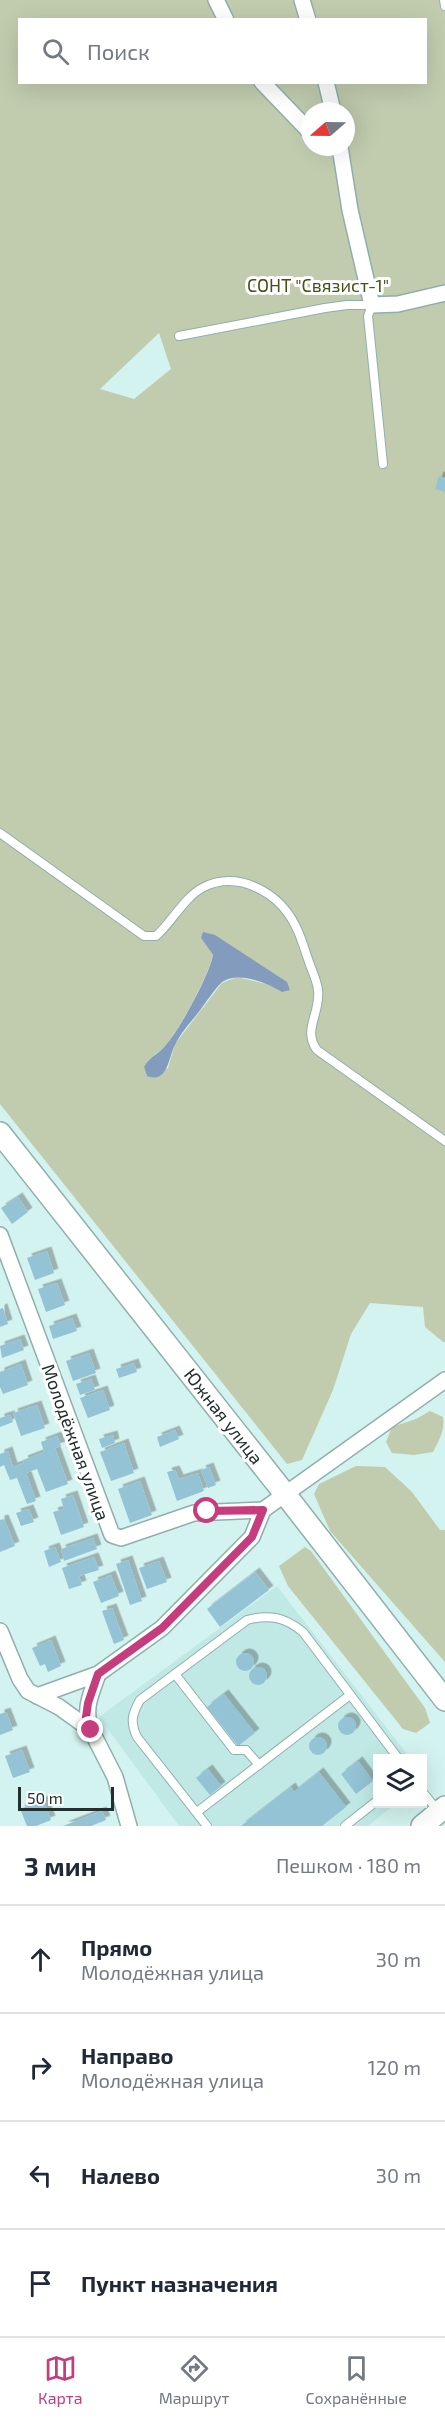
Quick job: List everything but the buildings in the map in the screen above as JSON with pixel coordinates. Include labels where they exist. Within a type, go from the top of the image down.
[{"type":"main road","name":"Южная улица","points":[[0,1133],[445,1700]]},
{"type":"main road","points":[[422,1826],[442,1810]]},
{"type":"street","points":[[216,0],[225,18]]},
{"type":"street","points":[[302,0],[307,18]]},
{"type":"street","points":[[264,84],[301,123]]},
{"type":"street","points":[[326,84],[331,102]]},
{"type":"street","points":[[340,156],[372,305],[398,304],[445,293]]},
{"type":"street","name":"Молодёжная улица","points":[[0,1234],[112,1536],[121,1538],[194,1513],[263,1510]]},
{"type":"street","points":[[37,1696],[98,1674],[162,1628],[252,1537],[263,1510],[445,1380]]},
{"type":"street","points":[[0,1631],[3,1648],[28,1690],[59,1707],[91,1730]]},
{"type":"street","points":[[98,1674],[88,1703],[86,1717],[114,1777],[129,1826]]},
{"type":"lane","points":[[444,0],[445,6]]},
{"type":"lane","points":[[179,336],[325,308],[372,305],[368,316],[382,464]]},
{"type":"lane","points":[[0,833],[144,936],[156,936],[202,888],[222,881],[239,881],[256,887],[273,897],[296,926],[318,988],[318,999],[309,1031],[310,1042],[316,1050],[445,1141]]},
{"type":"lane","points":[[207,1826],[137,1737],[131,1724],[133,1712],[140,1700],[246,1620],[262,1616],[278,1618],[292,1623],[303,1632],[395,1754]]},
{"type":"lane","points":[[176,1674],[234,1750],[246,1750],[259,1765]]},
{"type":"lane","points":[[197,1812],[350,1695]]},
{"type":"lane","points":[[427,1795],[442,1810]]},
{"type":"lane","points":[[345,1826],[373,1804]]},
{"type":"shaded area","points":[[203,932],[215,935],[287,982],[290,990],[282,992],[252,979],[243,978],[228,979],[221,983],[178,1039],[164,1073],[160,1076],[147,1076],[144,1067],[170,1040],[185,1017],[211,964],[213,955],[201,938]]},
{"type":"shaded area","points":[[277,1586],[407,1754],[373,1754],[373,1808],[390,1808],[368,1826],[179,1826],[99,1717]]},
{"type":"green space","name":"СОНТ \"Связист-1\"","points":[[0,0],[445,0],[445,1342],[425,1327],[423,1307],[370,1303],[351,1334],[333,1390],[302,1460],[287,1464],[0,1104]],"holes":[[[159,333],[171,369],[134,399],[100,389]],[[201,938],[283,992],[270,985],[237,977],[222,983],[175,1044],[168,1068],[147,1076],[144,1067],[164,1047],[185,1017],[210,964],[213,955]]]},
{"type":"green space","points":[[430,1411],[443,1417],[441,1435],[433,1452],[414,1455],[392,1453],[386,1442],[392,1427],[416,1419]]},
{"type":"green space","points":[[356,1466],[385,1467],[412,1492],[440,1530],[445,1530],[445,1662],[330,1531],[314,1494],[319,1484]]},
{"type":"green space","points":[[305,1547],[311,1551],[425,1708],[430,1723],[416,1733],[403,1729],[288,1586],[279,1566]]},
{"type":"route","points":[[91,1730],[86,1717],[88,1703],[98,1674],[162,1628],[252,1537],[263,1510],[207,1511]]}]
